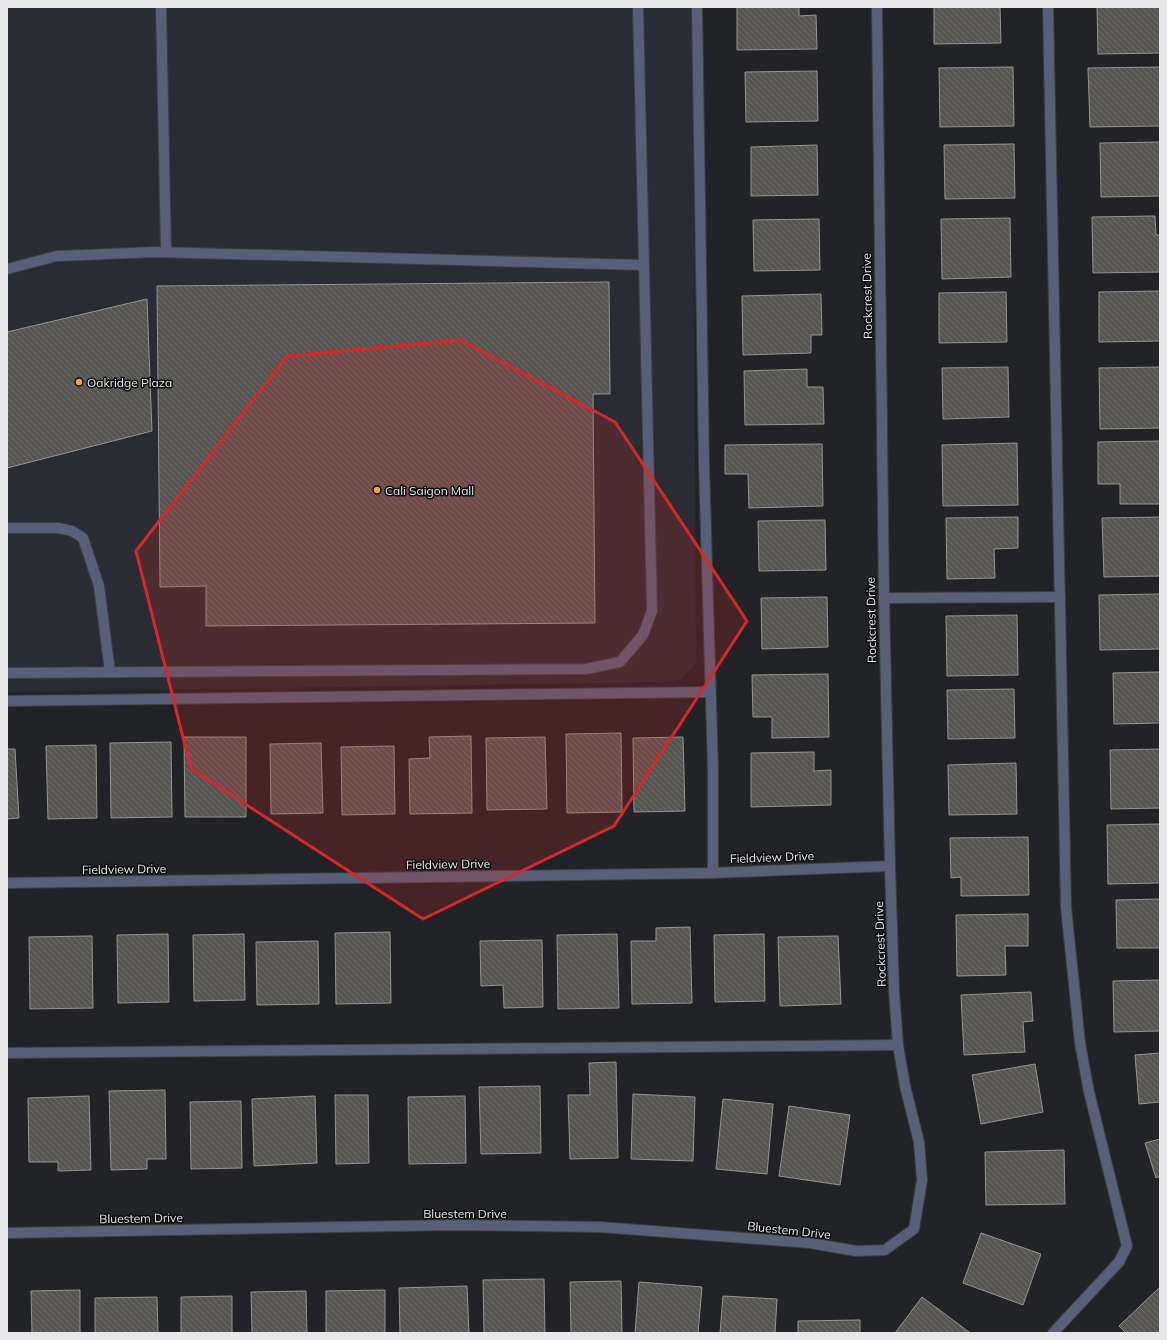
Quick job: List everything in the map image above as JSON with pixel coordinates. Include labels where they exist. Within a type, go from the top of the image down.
[{"type":"street","points":[[161,7],[166,252]]},
{"type":"street","points":[[7,673],[586,669],[620,662],[643,635],[652,611],[638,7]]},
{"type":"street","points":[[697,7],[704,464],[713,770],[713,873]]},
{"type":"street","name":"Rockcrest Drive","points":[[877,7],[884,598],[890,866],[894,990],[898,1045],[905,1086],[919,1142],[922,1180],[914,1229]]},
{"type":"street","points":[[1048,7],[1066,908],[1079,1035],[1089,1092],[1127,1246],[1119,1262],[1053,1333]]},
{"type":"street","points":[[7,269],[57,256],[166,252],[644,265]]},
{"type":"street","points":[[7,528],[58,528],[72,530],[83,538],[99,586],[110,672]]},
{"type":"street","points":[[884,598],[1060,597]]},
{"type":"street","points":[[7,701],[710,692]]},
{"type":"street","name":"Fieldview Drive","points":[[7,883],[713,873],[890,866]]},
{"type":"street","points":[[7,1053],[898,1045]]},
{"type":"street","name":"Bluestem Drive","points":[[7,1233],[456,1225],[600,1227],[810,1243],[856,1251],[884,1250],[914,1229]]},
{"type":"highlighted area","points":[[461,340],[615,422],[747,621],[614,826],[423,919],[191,769],[136,551],[287,356]]},
{"type":"shaded area","name":"Oakridge Plaza","points":[[7,7],[693,7],[696,663],[678,682],[7,692]]},
{"type":"building","points":[[737,7],[799,7],[799,16],[816,15],[817,49],[737,50]]},
{"type":"building","points":[[934,7],[1000,7],[1001,43],[934,44]]},
{"type":"building","points":[[1097,7],[1160,7],[1160,53],[1098,54]]},
{"type":"building","points":[[1013,67],[1014,126],[940,127],[939,68]]},
{"type":"building","points":[[1160,67],[1160,126],[1090,127],[1088,68]]},
{"type":"building","points":[[817,71],[818,121],[746,122],[745,72]]},
{"type":"building","points":[[1160,142],[1160,196],[1101,197],[1100,143]]},
{"type":"building","points":[[1014,144],[1015,198],[945,199],[944,145]]},
{"type":"building","points":[[817,145],[818,195],[751,196],[751,147]]},
{"type":"building","points":[[1155,216],[1156,235],[1160,235],[1160,272],[1093,273],[1092,217]]},
{"type":"building","points":[[1010,218],[1011,277],[942,279],[941,219]]},
{"type":"building","points":[[819,219],[820,270],[754,271],[753,220]]},
{"type":"building","name":"Cali Saigon Mall","points":[[609,282],[610,394],[593,394],[595,623],[206,626],[206,586],[160,587],[157,286]]},
{"type":"building","points":[[1160,291],[1160,341],[1099,342],[1099,292]]},
{"type":"building","points":[[1006,292],[1007,342],[939,343],[939,293]]},
{"type":"building","points":[[821,294],[822,335],[811,335],[811,353],[743,355],[742,296]]},
{"type":"building","name":"Oakridge Plaza","points":[[147,299],[152,431],[7,468],[7,332]]},
{"type":"building","points":[[1008,367],[1009,417],[943,419],[942,368]]},
{"type":"building","points":[[1160,367],[1160,428],[1100,429],[1099,368]]},
{"type":"building","points":[[807,369],[807,387],[823,387],[824,424],[745,425],[744,371]]},
{"type":"building","points":[[1160,441],[1160,504],[1120,504],[1120,484],[1098,484],[1098,442]]},
{"type":"building","points":[[1017,443],[1018,505],[943,506],[942,445]]},
{"type":"building","points":[[822,444],[823,506],[749,508],[748,474],[725,474],[725,445]]},
{"type":"building","points":[[1018,517],[1018,548],[994,549],[995,578],[947,579],[946,518]]},
{"type":"building","points":[[1160,517],[1160,576],[1104,577],[1102,518]]},
{"type":"building","points":[[825,520],[826,570],[759,571],[758,521]]},
{"type":"building","points":[[1160,594],[1160,649],[1100,650],[1099,595]]},
{"type":"building","points":[[827,597],[828,647],[762,649],[761,598]]},
{"type":"building","points":[[1017,615],[1018,675],[947,676],[946,616]]},
{"type":"building","points":[[1160,672],[1160,723],[1114,724],[1113,673]]},
{"type":"building","points":[[828,674],[829,737],[772,738],[772,717],[753,717],[752,675]]},
{"type":"building","points":[[1014,689],[1015,738],[948,739],[947,690]]},
{"type":"building","points":[[621,733],[622,812],[567,813],[566,734]]},
{"type":"building","points":[[471,736],[472,813],[410,814],[409,759],[430,758],[429,737]]},
{"type":"building","points":[[184,737],[246,737],[246,817],[185,817]]},
{"type":"building","points":[[545,737],[547,809],[487,810],[486,738]]},
{"type":"building","points":[[683,737],[685,811],[634,812],[633,738]]},
{"type":"building","points":[[171,742],[172,817],[111,818],[110,743]]},
{"type":"building","points":[[321,743],[323,813],[271,814],[270,744]]},
{"type":"building","points":[[96,745],[97,818],[48,819],[46,746]]},
{"type":"building","points":[[394,746],[395,814],[342,815],[341,747]]},
{"type":"building","points":[[7,749],[15,749],[19,818],[7,819]]},
{"type":"building","points":[[1160,749],[1160,808],[1111,809],[1110,750]]},
{"type":"building","points":[[814,752],[814,771],[831,770],[831,805],[751,807],[751,753]]},
{"type":"building","points":[[1016,763],[1017,814],[949,815],[948,765]]},
{"type":"building","points":[[1160,824],[1160,883],[1108,884],[1107,825]]},
{"type":"building","points":[[1028,837],[1029,895],[961,896],[961,877],[951,878],[950,838]]},
{"type":"building","points":[[1160,899],[1160,948],[1117,948],[1116,900]]},
{"type":"building","points":[[1028,914],[1028,946],[1005,946],[1006,975],[957,976],[956,915]]},
{"type":"building","points":[[690,927],[692,1003],[632,1004],[631,941],[656,941],[656,928]]},
{"type":"building","points":[[390,932],[391,1003],[336,1004],[335,933]]},
{"type":"building","points":[[168,934],[169,1002],[118,1003],[117,935]]},
{"type":"building","points":[[244,934],[245,1000],[194,1001],[193,935]]},
{"type":"building","points":[[617,934],[619,1008],[558,1009],[557,935]]},
{"type":"building","points":[[764,934],[765,1001],[715,1002],[714,935]]},
{"type":"building","points":[[92,936],[93,1008],[30,1009],[29,937]]},
{"type":"building","points":[[838,936],[841,1004],[780,1006],[778,937]]},
{"type":"building","points":[[542,940],[543,1007],[504,1008],[503,985],[481,986],[480,941]]},
{"type":"building","points":[[318,941],[319,1004],[257,1005],[256,942]]},
{"type":"building","points":[[1160,980],[1160,1031],[1114,1032],[1113,981]]},
{"type":"building","points":[[1031,992],[1033,1021],[1023,1022],[1025,1052],[964,1055],[961,995]]},
{"type":"building","points":[[1160,1053],[1160,1102],[1139,1104],[1135,1055]]},
{"type":"building","points":[[616,1062],[618,1158],[570,1159],[568,1095],[590,1095],[589,1063]]},
{"type":"building","points":[[1035,1064],[1043,1112],[981,1124],[972,1075]]},
{"type":"building","points":[[540,1086],[541,1153],[481,1154],[479,1087]]},
{"type":"building","points":[[165,1090],[166,1159],[147,1159],[147,1169],[111,1170],[109,1091]]},
{"type":"building","points":[[633,1094],[695,1097],[693,1161],[631,1159]]},
{"type":"building","points":[[335,1095],[368,1095],[369,1163],[336,1164]]},
{"type":"building","points":[[89,1096],[91,1170],[58,1171],[58,1162],[29,1162],[28,1098]]},
{"type":"building","points":[[315,1096],[317,1163],[254,1166],[252,1099]]},
{"type":"building","points":[[465,1096],[466,1163],[409,1164],[408,1097]]},
{"type":"building","points":[[723,1099],[773,1104],[767,1174],[716,1169]]},
{"type":"building","points":[[241,1101],[242,1168],[191,1169],[190,1102]]},
{"type":"building","points":[[789,1106],[850,1115],[840,1185],[779,1176]]},
{"type":"building","points":[[1160,1139],[1160,1176],[1156,1178],[1145,1143]]},
{"type":"building","points":[[1064,1150],[1065,1204],[986,1205],[985,1152]]},
{"type":"building","points":[[981,1233],[1041,1254],[1023,1305],[963,1283]]},
{"type":"building","points":[[544,1279],[545,1333],[484,1333],[483,1280]]},
{"type":"building","points":[[621,1281],[622,1333],[571,1333],[570,1282]]},
{"type":"building","points":[[639,1282],[702,1287],[698,1333],[635,1333]]},
{"type":"building","points":[[467,1286],[469,1333],[400,1333],[399,1288]]},
{"type":"building","points":[[1160,1287],[1160,1333],[1126,1333],[1119,1326]]},
{"type":"building","points":[[80,1290],[80,1333],[32,1333],[31,1291]]},
{"type":"building","points":[[385,1290],[385,1333],[326,1333],[326,1291]]},
{"type":"building","points":[[306,1291],[307,1333],[252,1333],[251,1292]]},
{"type":"building","points":[[232,1296],[232,1333],[181,1333],[181,1297]]},
{"type":"building","points":[[723,1296],[777,1299],[775,1333],[720,1333]]},
{"type":"building","points":[[157,1297],[158,1333],[95,1333],[95,1298]]},
{"type":"building","points":[[922,1297],[969,1332],[969,1333],[895,1333]]},
{"type":"building","points":[[860,1320],[860,1333],[798,1333],[798,1321]]},
{"type":"place","name":"Oakridge Plaza","points":[[79,382]]},
{"type":"place","name":"Cali Saigon Mall","points":[[377,490]]}]
